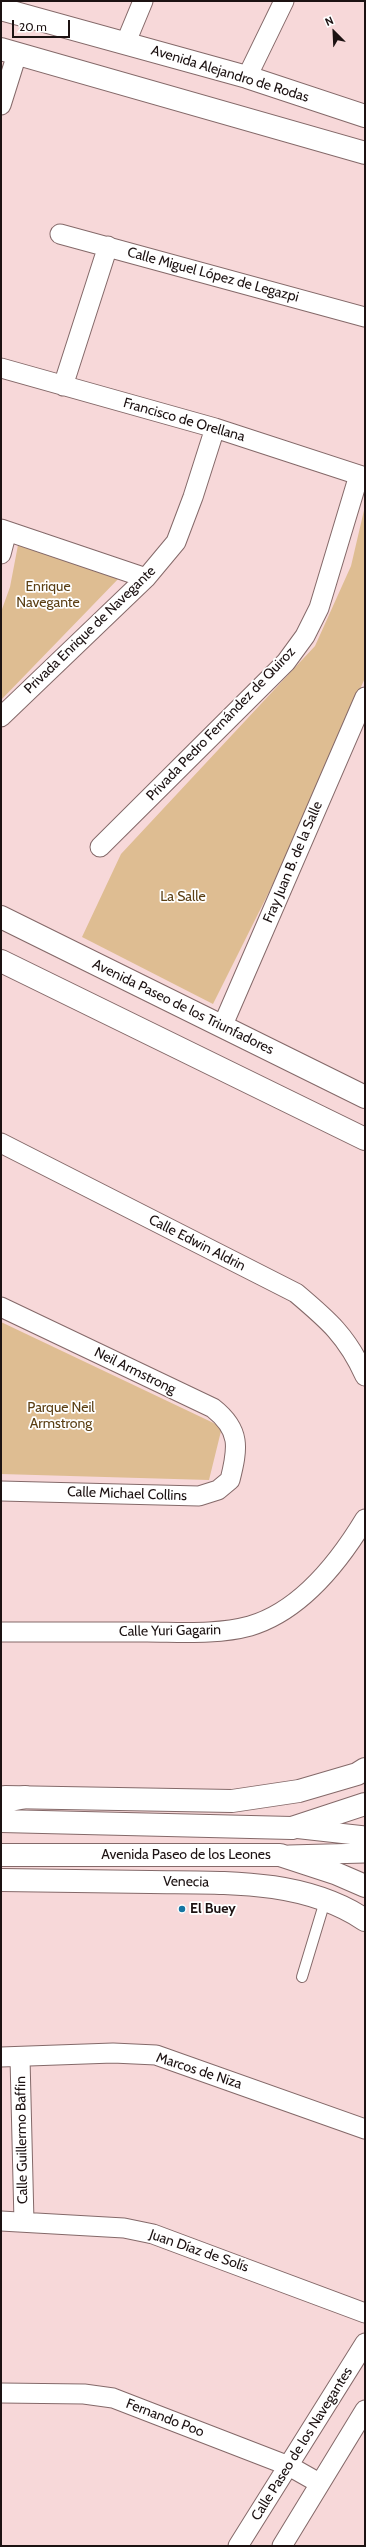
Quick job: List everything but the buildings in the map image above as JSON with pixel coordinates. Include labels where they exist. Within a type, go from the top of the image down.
[{"type":"street","points":[[126,42],[143,1]]},
{"type":"street","points":[[247,77],[284,1]]},
{"type":"street","name":"Avenida Alejandro de Rodas","points":[[1,9],[126,42],[247,77],[365,116]]},
{"type":"street","points":[[1,105],[9,51],[365,153]]},
{"type":"street","name":"Calle Miguel López de Legazpi","points":[[60,234],[365,317]]},
{"type":"street","points":[[63,386],[108,246]]},
{"type":"street","name":"Francisco de Orellana","points":[[1,368],[215,428],[362,476]]},
{"type":"street","name":"Privada Enrique de Navegante","points":[[1,717],[146,578],[176,542],[194,497],[215,428]]},
{"type":"street","name":"Privada Pedro Fernández de Quiroz","points":[[100,847],[286,662],[305,636],[319,608],[362,476]]},
{"type":"street","points":[[1,554],[4,530],[146,578]]},
{"type":"street","name":"Fray Juan B. de la Salle","points":[[222,1027],[365,697]]},
{"type":"street","name":"Avenida Paseo de los Triunfadores","points":[[1,917],[365,1097]]},
{"type":"street","points":[[1,961],[365,1139]]},
{"type":"street","name":"Calle Edwin Aldrin","points":[[1,1143],[296,1292],[334,1326],[357,1359],[365,1376]]},
{"type":"street","name":"Neil Armstrong","points":[[1,1307],[213,1408],[226,1418],[234,1431],[235,1461]]},
{"type":"street","name":"Calle Michael Collins","points":[[1,1490],[199,1496],[218,1490],[230,1480],[235,1461]]},
{"type":"street","name":"Calle Yuri Gagarin","points":[[1,1632],[207,1632],[250,1626],[286,1608],[314,1587],[346,1550],[365,1519]]},
{"type":"street","points":[[1,1797],[232,1801],[299,1791],[357,1774],[365,1769]]},
{"type":"street","points":[[1,1802],[24,1797]]},
{"type":"street","name":"Avenida Paseo de los Leones","points":[[1,1821],[292,1828],[365,1804]]},
{"type":"street","points":[[292,1828],[365,1836]]},
{"type":"street","points":[[280,1856],[365,1853]]},
{"type":"street","name":"Avenida Paseo de los Leones","points":[[5,1855],[280,1856],[335,1873],[365,1886]]},
{"type":"street","name":"Venecia","points":[[1,1880],[236,1883],[282,1888],[325,1901],[365,1920]]},
{"type":"street","name":"Marcos de Niza","points":[[1,2057],[20,2058],[113,2054],[156,2055],[365,2129]]},
{"type":"street","name":"Calle Guillermo Baffin","points":[[20,2058],[24,2222]]},
{"type":"street","name":"Juan Díaz de Solís","points":[[1,2221],[124,2228],[153,2234],[239,2264],[365,2313]]},
{"type":"street","name":"Calle Paseo de los Navegantes","points":[[238,2546],[365,2343]]},
{"type":"street","name":"Fernando Poo","points":[[1,2393],[84,2394],[113,2398],[289,2466],[319,2483]]},
{"type":"street","points":[[282,2546],[319,2483],[365,2410]]},
{"type":"lane","points":[[302,1977],[325,1901]]},
{"type":"green space","name":"La Salle","points":[[365,506],[365,678],[274,882],[213,1004],[82,937],[121,854],[315,646],[351,566]]},
{"type":"green space","name":"Enrique Navegante","points":[[18,545],[121,576],[1,700],[1,612],[10,587]]},
{"type":"green space","name":"Parque Neil Armstrong","points":[[1,1322],[222,1427],[209,1480],[1,1474]]},
{"type":"place","name":"El Buey","points":[[182,1909]]}]
